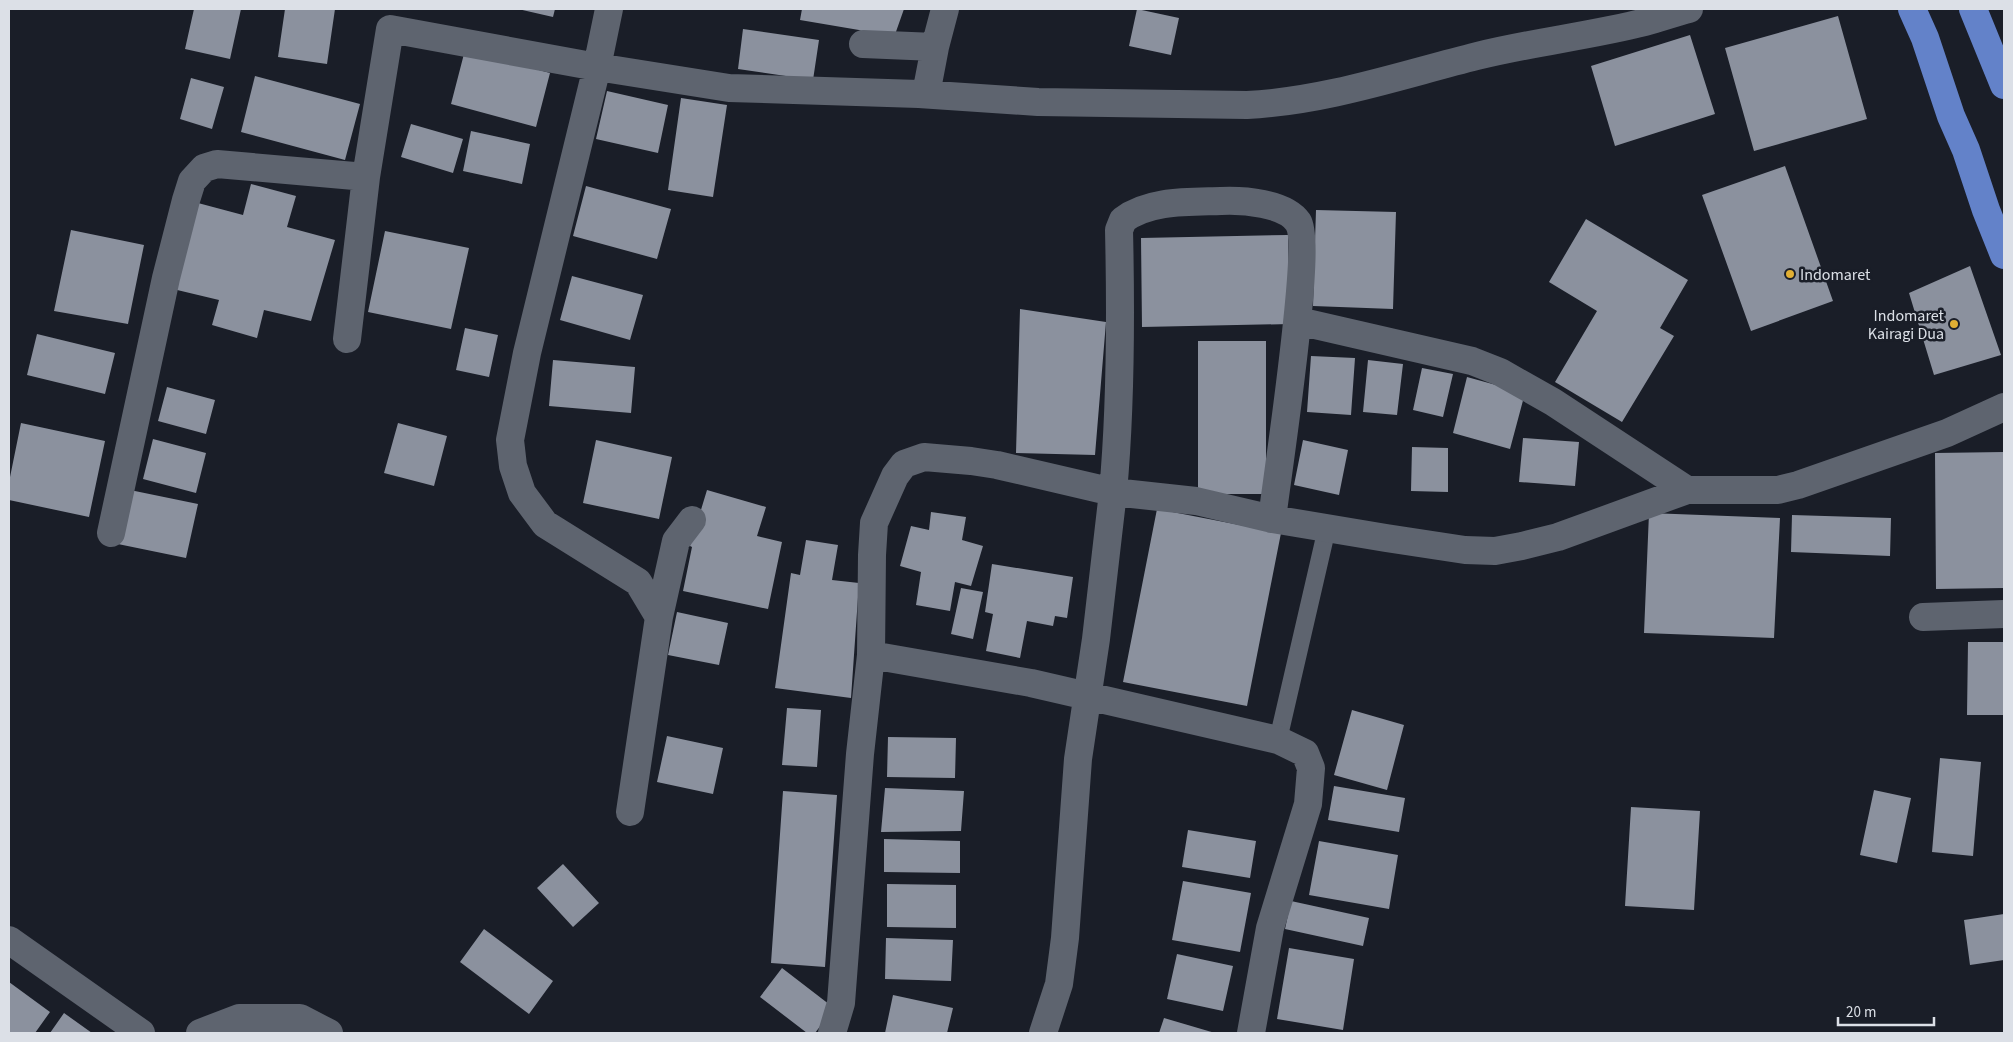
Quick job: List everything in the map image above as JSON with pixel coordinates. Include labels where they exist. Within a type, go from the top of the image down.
[{"type":"highway","points":[[1912,9],[1925,38],[1951,116],[1966,150],[1986,210],[2004,255]]},
{"type":"highway","points":[[1973,9],[2004,85]]},
{"type":"street","points":[[609,9],[597,67],[527,353],[510,440],[513,466],[522,493],[545,524],[638,582],[659,617]]},
{"type":"street","points":[[926,94],[945,9]]},
{"type":"street","points":[[346,339],[366,178],[392,19],[597,67],[729,88],[926,94],[1038,102],[1200,104],[1276,103],[1322,96],[1479,56],[1644,22],[1689,9]]},
{"type":"street","points":[[863,44],[935,47]]},
{"type":"street","points":[[111,533],[166,278],[192,181],[204,168],[217,164],[366,178]]},
{"type":"street","points":[[1043,1033],[1059,984],[1065,938],[1078,759],[1096,639],[1113,492],[1117,449],[1120,304],[1119,230],[1122,220],[1141,209],[1175,204],[1224,201],[1267,205],[1292,214],[1300,225],[1302,245],[1298,321],[1272,519]]},
{"type":"street","points":[[1298,321],[1472,361],[1500,372],[1553,402],[1687,490]]},
{"type":"street","points":[[832,1033],[841,1002],[860,754],[871,655],[874,523],[895,476],[904,464],[924,457],[971,461],[1031,472],[1113,492],[1196,502],[1272,519],[1465,550],[1495,551],[1558,537],[1687,490],[1778,490],[1798,485],[1947,433],[2004,407]]},
{"type":"street","points":[[630,812],[659,617],[676,541],[692,520]]},
{"type":"street","points":[[1923,618],[2004,614]]},
{"type":"street","points":[[871,655],[1031,683],[1087,695],[1278,740],[1305,753],[1311,768],[1308,804],[1270,928],[1250,1033]]},
{"type":"street","points":[[9,940],[141,1033]]},
{"type":"street","points":[[200,1033],[239,1018],[300,1018],[329,1033]]},
{"type":"lane","points":[[1278,740],[1327,528]]},
{"type":"building","points":[[194,9],[241,9],[230,59],[185,49]]},
{"type":"building","points":[[285,9],[335,9],[327,64],[278,57]]},
{"type":"building","points":[[518,9],[555,9],[553,17]]},
{"type":"building","points":[[802,9],[904,9],[892,43],[859,30],[800,20]]},
{"type":"building","points":[[1137,9],[1179,18],[1171,55],[1129,46]]},
{"type":"building","points":[[1838,16],[1867,119],[1754,151],[1725,48]]},
{"type":"building","points":[[743,29],[819,40],[813,80],[738,69]]},
{"type":"building","points":[[1690,35],[1715,114],[1615,146],[1591,66]]},
{"type":"building","points":[[465,50],[550,73],[536,127],[451,104]]},
{"type":"building","points":[[255,76],[360,104],[345,160],[241,132]]},
{"type":"building","points":[[191,78],[224,87],[212,129],[180,119]]},
{"type":"building","points":[[607,91],[668,105],[658,153],[596,139]]},
{"type":"building","points":[[681,98],[727,105],[713,197],[668,190]]},
{"type":"building","points":[[411,124],[463,139],[453,173],[401,157]]},
{"type":"building","points":[[471,131],[530,144],[522,184],[463,171]]},
{"type":"building","points":[[1785,166],[1833,301],[1751,331],[1702,195]]},
{"type":"building","points":[[251,184],[296,196],[287,227],[335,240],[311,321],[264,310],[257,338],[212,325],[219,300],[173,289],[198,203],[243,215]]},
{"type":"building","points":[[586,186],[671,209],[657,259],[573,236]]},
{"type":"building","points":[[1316,210],[1396,212],[1393,309],[1313,306]]},
{"type":"building","points":[[1586,219],[1688,280],[1660,328],[1674,336],[1622,422],[1555,382],[1597,311],[1549,282]]},
{"type":"building","points":[[71,230],[144,245],[128,324],[54,311]]},
{"type":"building","points":[[385,231],[469,248],[451,329],[368,312]]},
{"type":"building","points":[[1288,235],[1290,324],[1142,327],[1141,238]]},
{"type":"building","name":"Indomaret Kairagi Dua","points":[[1970,266],[2001,355],[1934,375],[1909,293]]},
{"type":"building","points":[[572,276],[643,295],[630,340],[560,320]]},
{"type":"building","points":[[1020,309],[1106,322],[1095,455],[1016,453]]},
{"type":"building","points":[[465,328],[498,335],[489,377],[456,370]]},
{"type":"building","points":[[37,334],[115,353],[105,394],[27,375]]},
{"type":"building","points":[[1198,341],[1266,341],[1266,494],[1198,494]]},
{"type":"building","points":[[1311,356],[1355,358],[1351,415],[1307,412]]},
{"type":"building","points":[[553,360],[635,367],[631,413],[549,406]]},
{"type":"building","points":[[1368,360],[1403,364],[1397,415],[1363,412]]},
{"type":"building","points":[[1422,368],[1453,374],[1443,417],[1413,410]]},
{"type":"building","points":[[1467,377],[1525,393],[1510,449],[1453,433]]},
{"type":"building","points":[[167,387],[215,400],[206,434],[158,421]]},
{"type":"building","points":[[21,423],[105,441],[89,517],[9,500],[9,482]]},
{"type":"building","points":[[398,423],[447,436],[434,486],[384,473]]},
{"type":"building","points":[[1523,438],[1579,442],[1575,486],[1519,482]]},
{"type":"building","points":[[153,439],[206,453],[196,493],[143,479]]},
{"type":"building","points":[[596,440],[672,457],[659,519],[583,503]]},
{"type":"building","points":[[1303,440],[1348,450],[1339,495],[1294,485]]},
{"type":"building","points":[[1412,447],[1448,448],[1448,492],[1411,491]]},
{"type":"building","points":[[2004,452],[2004,588],[1936,589],[1935,453]]},
{"type":"building","points":[[130,490],[198,504],[186,558],[113,543]]},
{"type":"building","points":[[707,490],[766,507],[757,536],[782,542],[768,609],[683,591],[692,547],[690,546]]},
{"type":"building","points":[[1157,509],[1281,533],[1247,706],[1123,682]]},
{"type":"building","points":[[931,512],[966,517],[962,540],[983,546],[971,586],[955,582],[950,611],[916,605],[921,572],[900,566],[911,526],[929,530]]},
{"type":"building","points":[[1649,513],[1780,518],[1774,638],[1644,633]]},
{"type":"building","points":[[1792,515],[1891,518],[1890,556],[1791,552]]},
{"type":"building","points":[[806,540],[838,545],[832,580],[859,583],[851,698],[775,688],[791,573],[800,575]]},
{"type":"building","points":[[992,564],[1073,577],[1067,618],[1055,616],[1053,626],[1027,621],[1020,658],[986,651],[993,614],[985,612]]},
{"type":"building","points":[[961,588],[983,592],[973,639],[951,634]]},
{"type":"building","points":[[677,612],[728,623],[719,665],[668,655]]},
{"type":"building","points":[[1968,642],[2004,642],[2004,715],[1967,715]]},
{"type":"building","points":[[787,708],[821,710],[817,767],[782,765]]},
{"type":"building","points":[[1352,710],[1404,725],[1387,790],[1334,775]]},
{"type":"building","points":[[667,736],[723,748],[713,794],[657,782]]},
{"type":"building","points":[[888,737],[956,738],[955,778],[887,777]]},
{"type":"building","points":[[1940,758],[1981,762],[1973,856],[1932,852]]},
{"type":"building","points":[[1334,786],[1405,798],[1399,832],[1328,820]]},
{"type":"building","points":[[885,788],[964,791],[961,831],[881,832]]},
{"type":"building","points":[[1874,790],[1911,798],[1897,863],[1860,855]]},
{"type":"building","points":[[783,791],[837,795],[825,967],[771,963]]},
{"type":"building","points":[[1631,807],[1700,811],[1694,910],[1625,906]]},
{"type":"building","points":[[1188,830],[1256,841],[1250,878],[1182,867]]},
{"type":"building","points":[[884,839],[960,841],[960,873],[884,872]]},
{"type":"building","points":[[1319,841],[1398,855],[1389,909],[1309,895]]},
{"type":"building","points":[[563,864],[599,903],[573,927],[537,888]]},
{"type":"building","points":[[1183,881],[1251,893],[1240,952],[1172,940]]},
{"type":"building","points":[[887,884],[956,885],[956,928],[887,927]]},
{"type":"building","points":[[1291,901],[1369,918],[1363,946],[1285,929]]},
{"type":"building","points":[[2004,914],[2004,960],[1970,965],[1964,920]]},
{"type":"building","points":[[484,929],[553,981],[529,1014],[460,962]]},
{"type":"building","points":[[886,938],[953,940],[951,981],[885,979]]},
{"type":"building","points":[[1289,948],[1354,959],[1343,1030],[1277,1019]]},
{"type":"building","points":[[1177,954],[1233,966],[1223,1011],[1167,999]]},
{"type":"building","points":[[782,968],[834,1008],[815,1033],[807,1033],[760,997]]},
{"type":"building","points":[[9,982],[50,1012],[35,1033],[9,1033]]},
{"type":"building","points":[[893,995],[953,1008],[947,1033],[885,1033]]},
{"type":"building","points":[[64,1013],[92,1033],[50,1033]]},
{"type":"building","points":[[1164,1018],[1215,1033],[1159,1033]]},
{"type":"place","name":"Indomaret","points":[[1790,274]]},
{"type":"place","name":"Indomaret Kairagi Dua","points":[[1954,324]]}]
